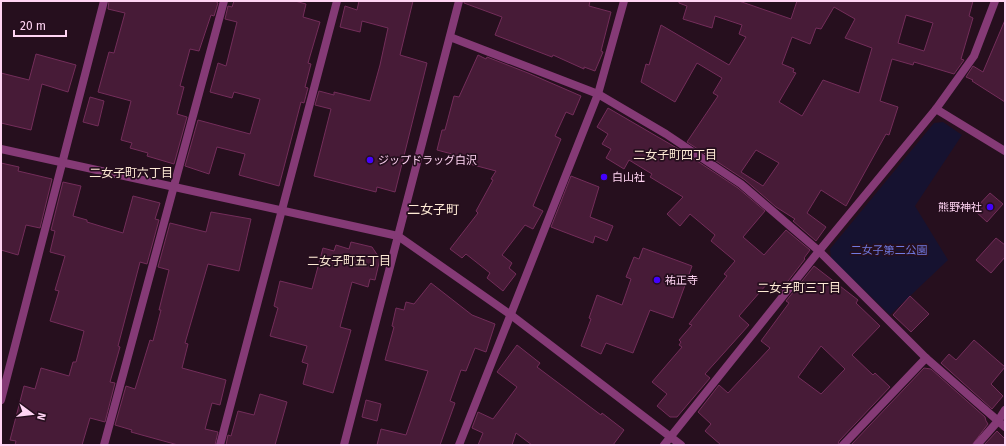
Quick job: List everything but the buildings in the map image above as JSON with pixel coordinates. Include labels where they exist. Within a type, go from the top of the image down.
[{"type":"street","points":[[1,400],[104,1]]},
{"type":"street","points":[[104,445],[175,187],[224,1]]},
{"type":"street","points":[[220,445],[337,1]]},
{"type":"street","points":[[344,445],[459,1]]},
{"type":"street","points":[[460,445],[598,94],[624,1]]},
{"type":"street","points":[[664,445],[819,251],[936,110],[974,56],[995,1]]},
{"type":"street","points":[[450,37],[598,94],[666,134],[741,184],[819,251],[926,358],[1005,427]]},
{"type":"street","points":[[936,110],[1005,151]]},
{"type":"street","points":[[1,149],[398,236],[511,315],[681,445]]},
{"type":"street","points":[[843,445],[926,358]]},
{"type":"street","points":[[977,445],[998,421],[1005,410]]},
{"type":"green space","name":"二女子第二公園","points":[[943,122],[962,135],[915,206],[948,260],[890,315],[831,258],[830,249],[934,123]]},
{"type":"place","name":"ジップドラッグ白沢","points":[[370,160]]},
{"type":"place","name":"白山社","points":[[604,177]]},
{"type":"place","name":"熊野神社","points":[[990,207]]},
{"type":"place","name":"祐正寺","points":[[657,280]]},
{"type":"district","name":"二女子町四丁目","points":[[675,155]]},
{"type":"district","name":"二女子町六丁目","points":[[131,173]]},
{"type":"district","name":"二女子町","points":[[433,209]]},
{"type":"district","name":"二女子町五丁目","points":[[349,261]]},
{"type":"district","name":"二女子町三丁目","points":[[799,288]]}]
